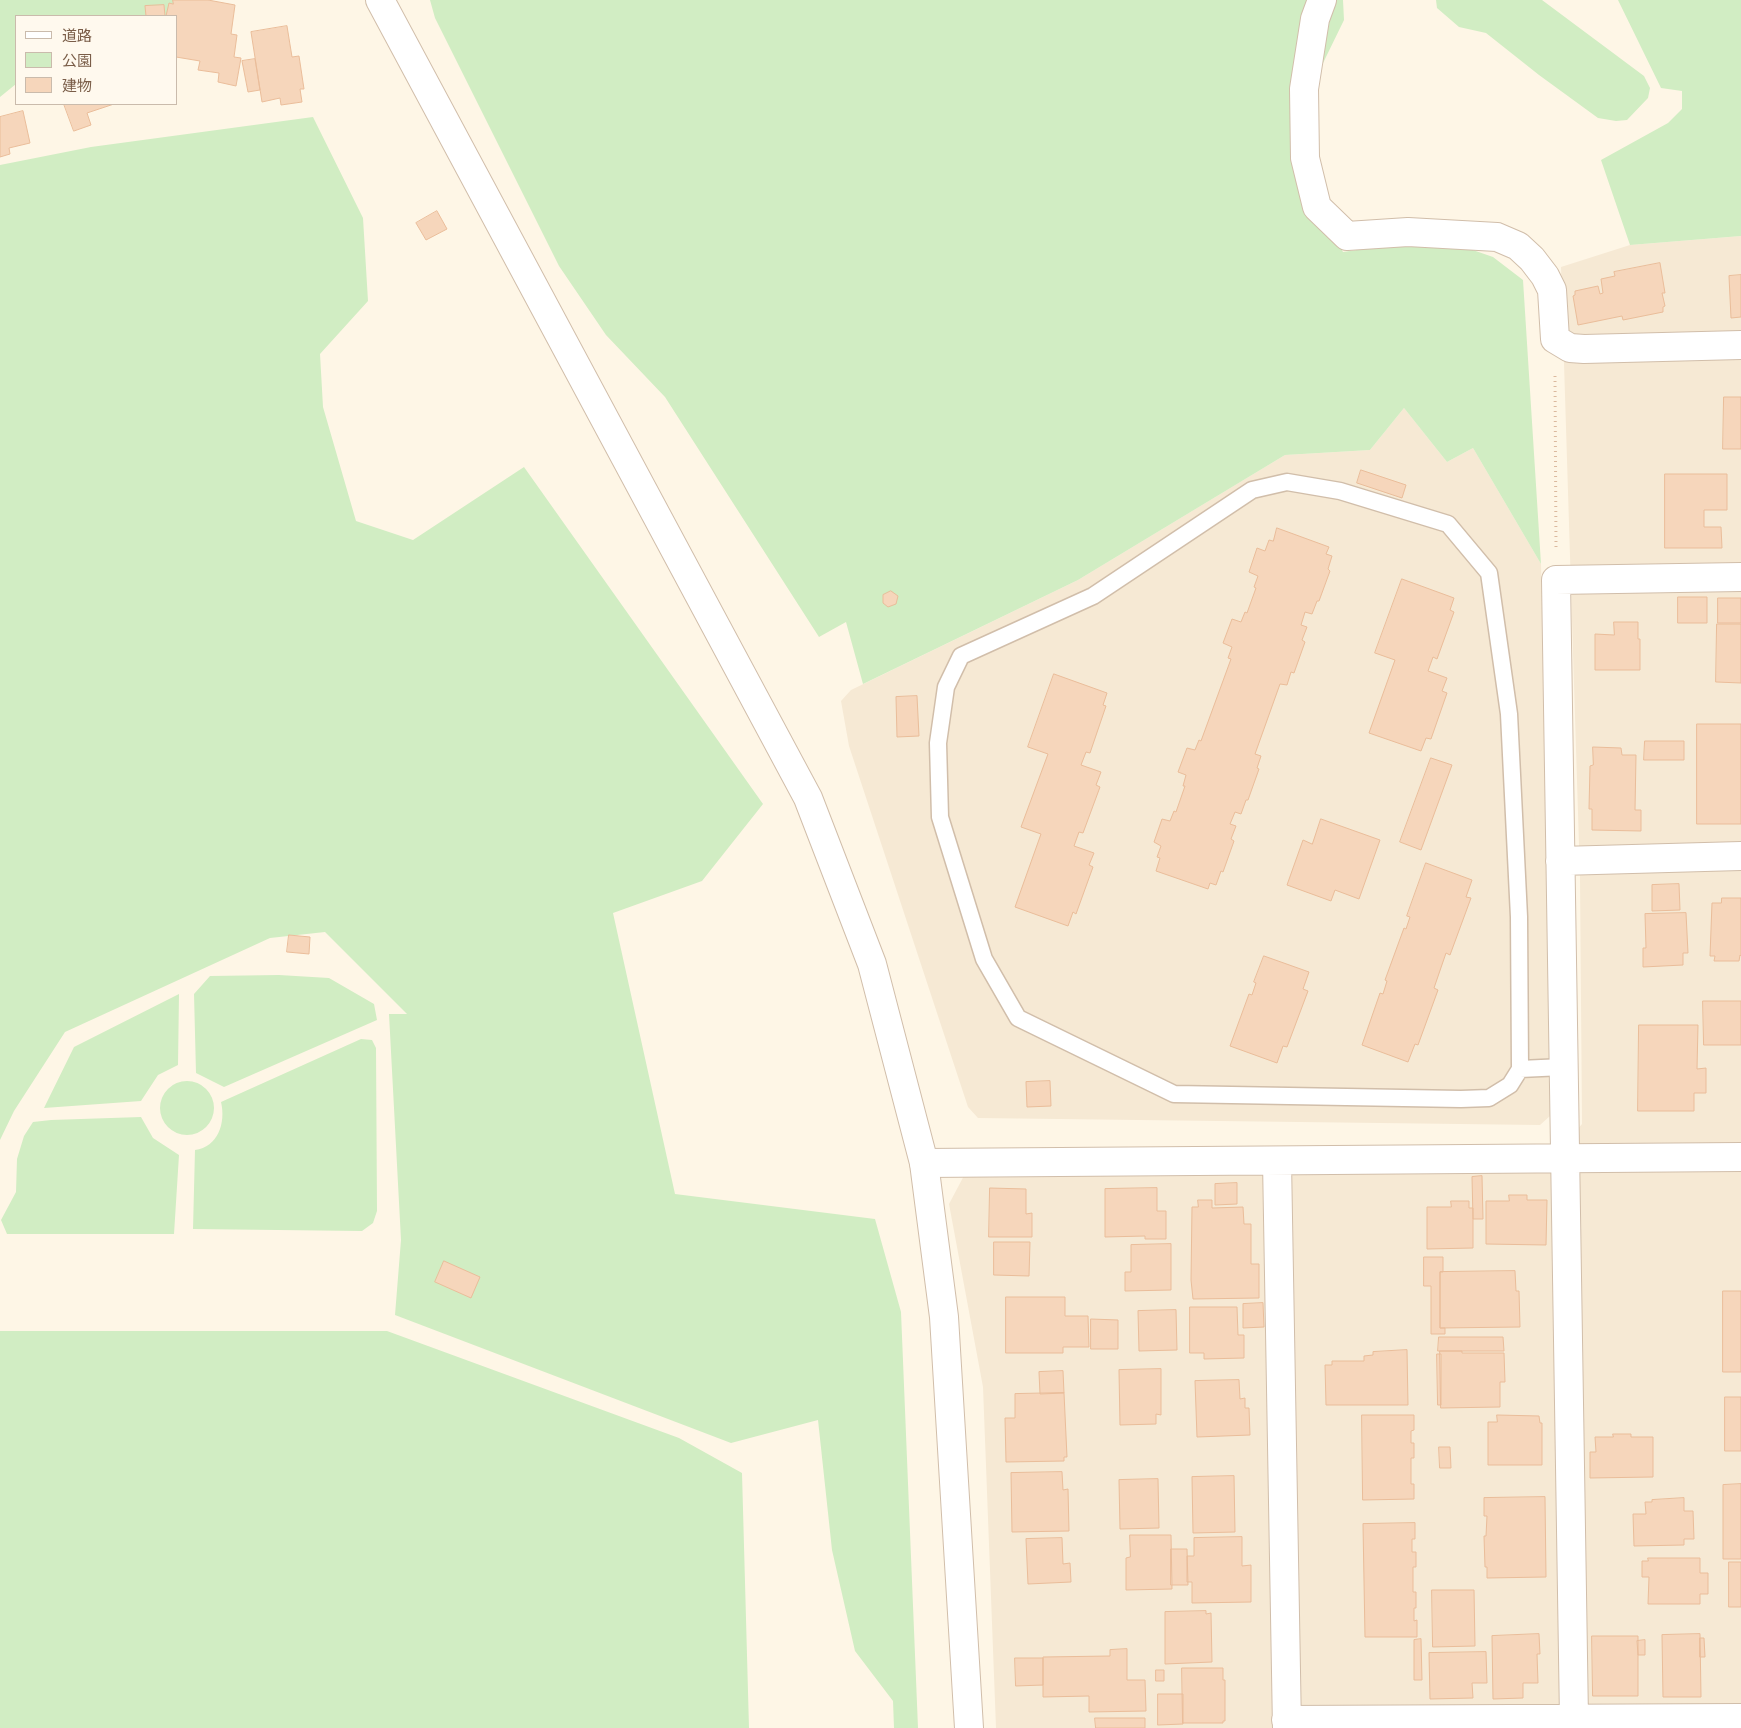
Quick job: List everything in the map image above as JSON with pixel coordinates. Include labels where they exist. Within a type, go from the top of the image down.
[{"type":"street","points":[[380,0],[808,798],[872,964],[924,1164],[944,1317],[969,1728]]},
{"type":"street","points":[[1322,0],[1315,19],[1304,89],[1305,158],[1317,207],[1347,236],[1408,232],[1497,236],[1518,246],[1532,259],[1545,276],[1552,290],[1555,339],[1570,348],[1741,345]]},
{"type":"street","points":[[1574,1719],[1556,580],[1741,576]]},
{"type":"street","points":[[1560,861],[1741,856]]},
{"type":"street","points":[[924,1164],[1741,1156]]},
{"type":"street","points":[[1277,1160],[1286,1724],[1741,1718]]},
{"type":"lane","points":[[1287,482],[1340,491],[1448,524],[1489,573],[1509,714],[1519,917],[1520,1069],[1510,1085],[1489,1098],[1174,1094],[1018,1018],[984,959],[940,817],[938,744],[946,687],[962,656],[1093,596],[1252,490],[1287,482]]},
{"type":"lane","points":[[1520,1069],[1563,1067]]},
{"type":"path","points":[[1555,339],[1556,580]]},
{"type":"shaded area","points":[[1741,236],[1741,1728],[996,1728],[983,1387],[949,1204],[967,1170],[1541,1172],[1582,1124],[1580,877],[1561,267],[1630,245]]},
{"type":"shaded area","points":[[1404,408],[1447,462],[1473,448],[1541,564],[1551,1045],[1550,1116],[1540,1125],[978,1118],[968,1107],[849,746],[841,701],[851,690],[1078,580],[1285,455],[1370,450]]},
{"type":"green space","points":[[0,0],[202,0],[174,15],[15,15],[15,85],[0,97]]},
{"type":"green space","points":[[430,0],[1343,0],[1344,20],[1306,98],[1296,163],[1343,252],[1412,242],[1467,248],[1493,257],[1523,280],[1541,564],[1473,448],[1447,462],[1404,408],[1370,450],[1285,455],[1078,580],[863,684],[846,622],[819,637],[665,397],[606,335],[559,266],[435,18]]},
{"type":"green space","points":[[1436,0],[1542,0],[1644,76],[1650,88],[1648,98],[1627,120],[1616,121],[1598,118],[1486,33],[1459,27],[1437,8]]},
{"type":"green space","points":[[1618,0],[1741,0],[1741,236],[1630,245],[1601,160],[1668,123],[1682,109],[1682,91],[1661,88]]},
{"type":"green space","points":[[313,117],[363,218],[368,301],[320,354],[323,407],[356,521],[413,540],[524,467],[763,804],[702,881],[613,913],[675,1194],[875,1219],[901,1312],[918,1728],[894,1728],[893,1701],[855,1651],[832,1550],[818,1420],[731,1443],[395,1315],[401,1240],[389,1014],[407,1014],[325,932],[270,938],[65,1032],[14,1111],[0,1140],[0,165],[91,147]]},
{"type":"green space","points":[[279,975],[329,978],[374,1004],[377,1020],[224,1087],[196,1073],[194,994],[210,976]]},
{"type":"green space","points":[[179,994],[178,1065],[158,1075],[141,1101],[44,1108],[74,1047]]},
{"type":"green space","points":[[361,1039],[372,1040],[376,1048],[377,1211],[373,1223],[362,1231],[193,1229],[195,1150],[203,1148],[215,1139],[221,1126],[221,1102]]},
{"type":"green space","points":[[182,1081],[192,1081],[202,1085],[210,1093],[214,1108],[210,1123],[202,1131],[192,1135],[182,1135],[172,1131],[164,1123],[160,1113],[160,1103],[164,1093],[172,1085]]},
{"type":"green space","points":[[141,1117],[153,1138],[179,1155],[174,1234],[7,1234],[1,1220],[16,1192],[17,1159],[24,1136],[33,1122]]},
{"type":"green space","points":[[0,1331],[387,1331],[679,1438],[742,1473],[749,1728],[0,1728]]},
{"type":"building","points":[[173,0],[208,0],[235,5],[231,34],[237,35],[234,57],[241,58],[236,86],[218,82],[219,73],[198,70],[200,61],[178,57],[178,15],[166,15],[169,3],[173,4]]},
{"type":"building","points":[[164,5],[165,15],[146,15],[145,6]]},
{"type":"building","points":[[287,26],[292,57],[299,56],[304,89],[300,89],[302,102],[281,105],[280,98],[262,102],[251,32]]},
{"type":"building","points":[[255,59],[260,90],[248,92],[242,61]]},
{"type":"building","points":[[64,105],[111,105],[87,113],[91,125],[74,131]]},
{"type":"building","points":[[23,111],[30,143],[9,148],[10,154],[0,157],[0,117]]},
{"type":"building","points":[[437,211],[447,229],[426,240],[416,223]]},
{"type":"building","points":[[1660,263],[1665,293],[1662,293],[1665,306],[1663,307],[1663,312],[1623,320],[1622,316],[1578,325],[1573,296],[1575,291],[1598,286],[1600,294],[1603,293],[1601,279],[1615,276],[1614,272]]},
{"type":"building","points":[[1741,275],[1741,317],[1731,318],[1729,276]]},
{"type":"building","points":[[1724,397],[1741,397],[1741,449],[1723,449]]},
{"type":"building","points":[[1361,470],[1406,485],[1402,498],[1357,483]]},
{"type":"building","points":[[1665,474],[1727,474],[1727,510],[1704,510],[1704,527],[1721,527],[1722,548],[1665,548]]},
{"type":"building","points":[[1277,528],[1329,547],[1326,554],[1332,556],[1328,569],[1330,571],[1312,614],[1305,612],[1301,625],[1307,627],[1302,640],[1305,642],[1294,673],[1291,672],[1287,685],[1280,684],[1255,754],[1261,756],[1257,768],[1259,769],[1248,800],[1246,800],[1241,814],[1235,812],[1230,824],[1236,826],[1231,839],[1234,841],[1223,872],[1221,871],[1216,885],[1210,883],[1208,889],[1156,871],[1160,858],[1157,857],[1161,846],[1154,842],[1162,819],[1170,821],[1174,811],[1176,812],[1185,786],[1183,786],[1186,775],[1178,772],[1187,748],[1195,750],[1199,740],[1201,741],[1231,659],[1228,658],[1232,647],[1223,643],[1232,619],[1241,622],[1245,612],[1247,613],[1256,588],[1254,587],[1258,576],[1249,572],[1257,548],[1265,551],[1269,540],[1273,541]]},
{"type":"building","points":[[1402,579],[1454,598],[1450,610],[1454,612],[1437,659],[1433,657],[1428,671],[1447,678],[1442,691],[1447,693],[1431,739],[1426,738],[1421,751],[1369,733],[1395,660],[1375,653]]},
{"type":"building","points":[[891,591],[898,596],[896,604],[888,607],[883,603],[883,595]]},
{"type":"building","points":[[1678,597],[1707,597],[1707,623],[1678,623]]},
{"type":"building","points":[[1718,598],[1741,598],[1741,623],[1718,623]]},
{"type":"building","points":[[1614,622],[1638,622],[1640,670],[1595,670],[1595,634],[1614,635]]},
{"type":"building","points":[[1717,624],[1741,624],[1741,683],[1716,682]]},
{"type":"building","points":[[1054,674],[1107,693],[1103,705],[1106,706],[1090,753],[1086,752],[1081,765],[1101,772],[1096,785],[1100,787],[1083,833],[1079,832],[1074,846],[1094,853],[1089,865],[1093,867],[1076,914],[1073,912],[1068,926],[1015,907],[1041,834],[1021,827],[1048,754],[1028,747]]},
{"type":"building","points":[[917,696],[919,736],[897,737],[896,697]]},
{"type":"building","points":[[1697,724],[1741,724],[1741,824],[1697,824]]},
{"type":"building","points":[[1645,741],[1684,741],[1684,760],[1644,760]]},
{"type":"building","points":[[1593,747],[1621,748],[1622,755],[1636,755],[1635,810],[1641,810],[1641,831],[1592,830],[1592,809],[1589,809],[1590,766],[1593,765]]},
{"type":"building","points":[[1431,758],[1452,765],[1421,850],[1400,842]]},
{"type":"building","points":[[1321,819],[1380,840],[1359,899],[1335,890],[1331,901],[1287,885],[1303,840],[1312,844]]},
{"type":"building","points":[[1426,863],[1472,880],[1466,897],[1471,898],[1450,955],[1446,953],[1434,988],[1438,990],[1418,1045],[1415,1044],[1408,1062],[1362,1045],[1380,993],[1383,994],[1387,981],[1385,980],[1404,928],[1406,929],[1410,917],[1407,916]]},
{"type":"building","points":[[1679,884],[1680,910],[1652,911],[1652,885]]},
{"type":"building","points":[[1722,898],[1741,898],[1741,956],[1739,961],[1714,961],[1715,956],[1710,956],[1712,903],[1721,903]]},
{"type":"building","points":[[1686,913],[1688,953],[1683,953],[1683,965],[1643,967],[1643,948],[1646,948],[1645,914]]},
{"type":"building","points":[[289,935],[310,937],[309,954],[287,952]]},
{"type":"building","points":[[1264,956],[1309,972],[1303,989],[1308,991],[1287,1047],[1283,1046],[1277,1063],[1230,1046],[1249,994],[1252,995],[1256,983],[1254,982]]},
{"type":"building","points":[[1703,1001],[1741,1001],[1741,1045],[1704,1045]]},
{"type":"building","points":[[1639,1025],[1698,1025],[1697,1069],[1706,1068],[1706,1093],[1694,1093],[1694,1111],[1638,1111]]},
{"type":"building","points":[[1050,1081],[1051,1106],[1027,1107],[1026,1082]]},
{"type":"building","points":[[1482,1176],[1483,1219],[1473,1219],[1472,1177]]},
{"type":"building","points":[[1237,1183],[1237,1204],[1215,1205],[1215,1184]]},
{"type":"building","points":[[990,1188],[1026,1189],[1026,1214],[1032,1213],[1032,1237],[989,1237]]},
{"type":"building","points":[[1157,1188],[1157,1211],[1166,1211],[1166,1239],[1145,1239],[1145,1236],[1105,1237],[1105,1189]]},
{"type":"building","points":[[1509,1195],[1527,1195],[1527,1200],[1547,1200],[1546,1245],[1486,1244],[1486,1201],[1509,1201]]},
{"type":"building","points":[[1198,1200],[1212,1200],[1212,1208],[1243,1207],[1244,1224],[1251,1224],[1251,1264],[1259,1264],[1259,1298],[1193,1299],[1191,1280],[1192,1207],[1198,1207]]},
{"type":"building","points":[[1451,1201],[1469,1201],[1469,1208],[1473,1208],[1473,1248],[1427,1249],[1427,1207],[1451,1207]]},
{"type":"building","points":[[994,1242],[1030,1242],[1029,1276],[994,1275]]},
{"type":"building","points":[[1171,1244],[1171,1290],[1125,1291],[1125,1272],[1131,1272],[1131,1245]]},
{"type":"building","points":[[1424,1257],[1443,1257],[1443,1272],[1440,1272],[1440,1328],[1445,1328],[1445,1334],[1431,1334],[1431,1286],[1424,1286]]},
{"type":"building","points":[[444,1261],[480,1277],[471,1298],[435,1282]]},
{"type":"building","points":[[1515,1271],[1516,1291],[1519,1291],[1520,1327],[1440,1328],[1440,1272]]},
{"type":"building","points":[[1723,1291],[1741,1291],[1741,1372],[1723,1372]]},
{"type":"building","points":[[1006,1297],[1065,1297],[1065,1316],[1088,1316],[1089,1347],[1063,1347],[1063,1353],[1006,1353]]},
{"type":"building","points":[[1263,1303],[1264,1327],[1243,1328],[1243,1304]]},
{"type":"building","points":[[1190,1307],[1237,1307],[1238,1335],[1244,1335],[1244,1358],[1204,1359],[1204,1353],[1190,1353]]},
{"type":"building","points":[[1176,1310],[1177,1350],[1139,1351],[1138,1311]]},
{"type":"building","points":[[1091,1319],[1118,1320],[1118,1349],[1091,1349]]},
{"type":"building","points":[[1439,1337],[1503,1337],[1504,1351],[1438,1351]]},
{"type":"building","points":[[1407,1350],[1408,1405],[1326,1405],[1325,1365],[1332,1365],[1332,1361],[1364,1361],[1364,1356],[1373,1355],[1373,1352]]},
{"type":"building","points":[[1440,1351],[1504,1353],[1505,1382],[1500,1382],[1500,1407],[1441,1408]]},
{"type":"building","points":[[1437,1354],[1441,1354],[1441,1405],[1438,1405]]},
{"type":"building","points":[[1161,1369],[1161,1415],[1156,1414],[1156,1424],[1120,1425],[1119,1370]]},
{"type":"building","points":[[1063,1371],[1064,1393],[1040,1394],[1039,1372]]},
{"type":"building","points":[[1239,1380],[1240,1399],[1245,1398],[1245,1408],[1249,1408],[1250,1435],[1197,1437],[1195,1381]]},
{"type":"building","points":[[1064,1393],[1067,1457],[1064,1457],[1064,1461],[1006,1462],[1005,1418],[1015,1418],[1015,1394]]},
{"type":"building","points":[[1725,1397],[1741,1397],[1741,1451],[1725,1451]]},
{"type":"building","points":[[1362,1415],[1414,1415],[1414,1430],[1411,1431],[1411,1443],[1414,1443],[1414,1458],[1411,1458],[1411,1484],[1414,1484],[1414,1499],[1363,1500]]},
{"type":"building","points":[[1497,1415],[1539,1416],[1540,1423],[1542,1423],[1542,1465],[1488,1465],[1488,1422],[1497,1422]]},
{"type":"building","points":[[1613,1434],[1631,1434],[1631,1437],[1653,1437],[1653,1477],[1590,1478],[1590,1452],[1596,1452],[1595,1437],[1613,1437]]},
{"type":"building","points":[[1439,1447],[1450,1447],[1451,1468],[1440,1468]]},
{"type":"building","points":[[1062,1472],[1063,1490],[1068,1489],[1069,1531],[1012,1532],[1011,1473]]},
{"type":"building","points":[[1234,1476],[1235,1532],[1193,1533],[1192,1477]]},
{"type":"building","points":[[1158,1479],[1159,1528],[1120,1529],[1119,1480]]},
{"type":"building","points":[[1741,1484],[1741,1559],[1723,1559],[1723,1485]]},
{"type":"building","points":[[1545,1497],[1546,1577],[1487,1578],[1484,1536],[1486,1536],[1487,1516],[1484,1516],[1484,1498]]},
{"type":"building","points":[[1684,1498],[1684,1511],[1693,1511],[1694,1539],[1684,1539],[1684,1545],[1634,1546],[1633,1514],[1646,1514],[1645,1502]]},
{"type":"building","points":[[1415,1523],[1415,1539],[1412,1539],[1412,1552],[1416,1552],[1416,1567],[1413,1567],[1413,1592],[1416,1592],[1414,1621],[1417,1620],[1417,1637],[1365,1637],[1363,1524]]},
{"type":"building","points":[[1130,1535],[1171,1535],[1172,1589],[1126,1590],[1126,1558],[1130,1557]]},
{"type":"building","points":[[1242,1537],[1242,1566],[1251,1565],[1251,1602],[1192,1603],[1192,1582],[1187,1582],[1187,1556],[1194,1556],[1194,1538]]},
{"type":"building","points":[[1062,1538],[1063,1564],[1070,1563],[1071,1582],[1028,1584],[1026,1539]]},
{"type":"building","points":[[1171,1549],[1187,1549],[1188,1585],[1171,1585]]},
{"type":"building","points":[[1648,1558],[1700,1558],[1700,1573],[1708,1573],[1708,1594],[1700,1594],[1700,1604],[1648,1604],[1649,1577],[1642,1577],[1642,1561],[1648,1561]]},
{"type":"building","points":[[1729,1562],[1741,1562],[1741,1607],[1729,1607]]},
{"type":"building","points":[[1432,1590],[1474,1590],[1475,1646],[1433,1647]]},
{"type":"building","points":[[1206,1611],[1206,1614],[1211,1613],[1212,1662],[1165,1664],[1165,1612]]},
{"type":"building","points":[[1539,1634],[1540,1654],[1537,1654],[1538,1683],[1523,1683],[1523,1698],[1493,1699],[1492,1636]]},
{"type":"building","points":[[1700,1634],[1701,1697],[1663,1697],[1662,1635]]},
{"type":"building","points":[[1592,1636],[1638,1636],[1638,1696],[1593,1696]]},
{"type":"building","points":[[1700,1638],[1704,1638],[1705,1657],[1700,1657]]},
{"type":"building","points":[[1421,1639],[1422,1680],[1414,1680],[1414,1640]]},
{"type":"building","points":[[1645,1640],[1645,1655],[1638,1655],[1637,1641]]},
{"type":"building","points":[[1127,1649],[1127,1680],[1145,1680],[1146,1711],[1089,1712],[1089,1696],[1043,1697],[1043,1657],[1110,1656],[1110,1650]]},
{"type":"building","points":[[1486,1652],[1487,1683],[1472,1683],[1473,1698],[1430,1699],[1429,1653]]},
{"type":"building","points":[[1015,1658],[1043,1658],[1043,1685],[1016,1686]]},
{"type":"building","points":[[1182,1668],[1223,1668],[1223,1680],[1225,1680],[1225,1721],[1223,1723],[1183,1723]]},
{"type":"building","points":[[1156,1670],[1164,1670],[1164,1681],[1156,1681]]},
{"type":"building","points":[[1158,1694],[1183,1694],[1183,1724],[1158,1725]]},
{"type":"building","points":[[1095,1718],[1145,1718],[1145,1728],[1096,1728]]}]
